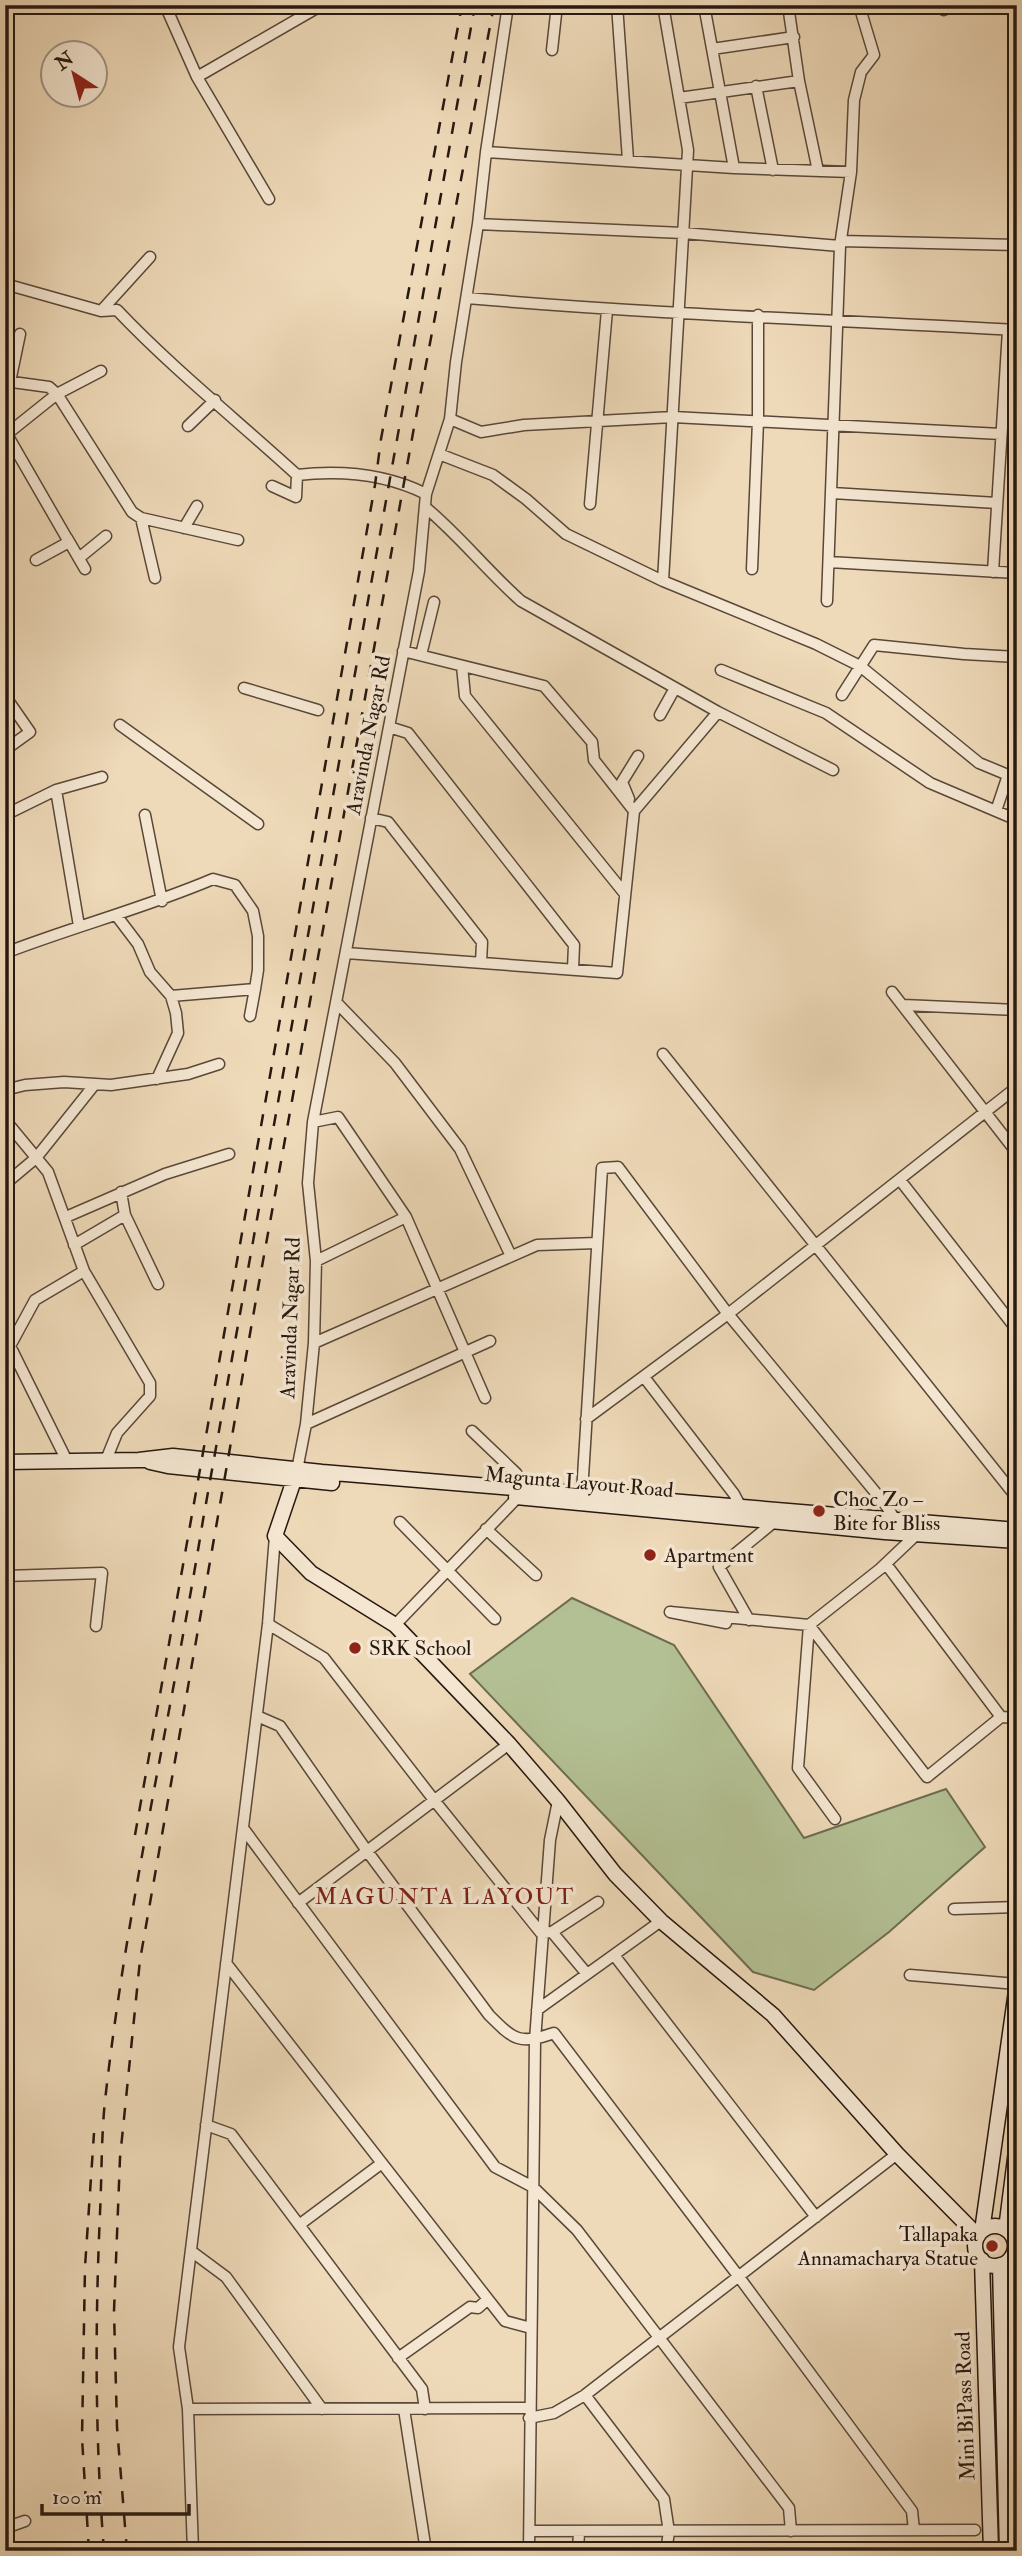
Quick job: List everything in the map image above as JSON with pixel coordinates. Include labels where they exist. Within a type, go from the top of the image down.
[{"type":"street","points":[[165,5],[197,78],[269,199]]},
{"type":"street","points":[[197,78],[322,5]]},
{"type":"street","name":"Aravinda Nagar Rd","points":[[295,1475],[306,1424],[313,1343],[316,1261],[308,1183],[313,1122],[419,571],[426,494],[450,419],[508,5]]},
{"type":"street","points":[[552,50],[557,5]]},
{"type":"street","points":[[617,5],[628,160]]},
{"type":"street","points":[[663,581],[688,150],[664,7],[685,5]]},
{"type":"street","points":[[704,5],[734,168]]},
{"type":"street","points":[[788,5],[799,80],[818,171]]},
{"type":"street","points":[[827,601],[840,244],[851,172],[854,100],[861,72],[874,55],[859,5]]},
{"type":"street","points":[[712,49],[794,37]]},
{"type":"street","points":[[679,98],[799,80]]},
{"type":"street","points":[[756,86],[774,170]]},
{"type":"street","points":[[486,152],[686,166],[851,172]]},
{"type":"street","points":[[478,223],[840,244],[1017,245]]},
{"type":"street","points":[[101,310],[150,257]]},
{"type":"street","points":[[5,285],[101,310],[117,310],[155,350],[297,474],[359,474],[402,482],[426,494]]},
{"type":"street","points":[[467,298],[607,310],[680,311],[1012,330],[1001,434],[993,572]]},
{"type":"street","points":[[590,504],[607,310]]},
{"type":"street","points":[[752,569],[758,421],[758,316]]},
{"type":"street","points":[[20,334],[8,381],[49,387],[57,394],[132,512],[141,519],[238,540]]},
{"type":"street","points":[[85,569],[6,433],[57,394],[101,371]]},
{"type":"street","points":[[188,426],[215,400]]},
{"type":"street","points":[[450,419],[481,432],[524,425],[673,417],[1001,434]]},
{"type":"street","points":[[439,454],[493,475],[566,534],[663,581],[816,644],[860,666],[979,763],[1008,775],[996,811]]},
{"type":"street","points":[[272,486],[296,497],[297,474]]},
{"type":"street","points":[[832,493],[997,503]]},
{"type":"street","points":[[184,528],[197,506]]},
{"type":"street","points":[[425,507],[449,526],[521,601],[718,712],[833,770]]},
{"type":"street","points":[[141,519],[155,578]]},
{"type":"street","points":[[36,560],[69,542],[65,536]]},
{"type":"street","points":[[79,558],[106,536]]},
{"type":"street","points":[[829,562],[1017,573]]},
{"type":"street","points":[[421,655],[434,603]]},
{"type":"street","points":[[842,695],[874,645],[1017,657]]},
{"type":"street","points":[[403,651],[544,686],[592,742],[594,760],[635,811]]},
{"type":"street","points":[[461,666],[465,696],[625,894]]},
{"type":"street","points":[[721,670],[826,713],[930,783],[1017,820]]},
{"type":"street","points":[[244,688],[318,710]]},
{"type":"street","points":[[660,715],[676,688]]},
{"type":"street","points":[[5,696],[30,732],[5,750]]},
{"type":"street","points":[[635,811],[718,712]]},
{"type":"street","points":[[120,725],[258,824]]},
{"type":"street","points":[[389,727],[408,733],[574,945],[573,969]]},
{"type":"street","points":[[346,953],[617,972],[635,811],[622,782],[638,756]]},
{"type":"street","points":[[5,815],[56,790],[102,777]]},
{"type":"street","points":[[56,790],[79,926]]},
{"type":"street","points":[[145,815],[162,901]]},
{"type":"street","points":[[371,818],[388,822],[482,942],[481,962]]},
{"type":"street","points":[[5,953],[79,926],[162,901],[213,879],[235,885],[253,911],[258,936],[258,970],[250,1016]]},
{"type":"street","points":[[116,915],[138,944],[150,972],[171,996],[176,1013],[178,1033],[157,1079]]},
{"type":"street","points":[[171,996],[255,989]]},
{"type":"street","points":[[892,992],[1017,1153]]},
{"type":"street","points":[[336,1002],[395,1063],[460,1149],[511,1256]]},
{"type":"street","points":[[903,1005],[1017,1010]]},
{"type":"street","points":[[663,1054],[1017,1498]]},
{"type":"street","points":[[5,1090],[25,1085],[64,1082],[111,1085],[188,1073],[219,1064]]},
{"type":"street","points":[[5,1184],[36,1158],[95,1084]]},
{"type":"street","points":[[586,1419],[728,1314],[1017,1087]]},
{"type":"street","points":[[313,1122],[338,1118],[406,1217],[485,1398]]},
{"type":"street","points":[[5,1120],[48,1172],[84,1270],[147,1377],[151,1391],[147,1402],[117,1433],[106,1460]]},
{"type":"street","points":[[66,1217],[165,1174],[229,1154]]},
{"type":"street","points":[[582,1493],[602,1168],[618,1167],[728,1314],[885,1504],[896,1521]]},
{"type":"street","points":[[900,1180],[1017,1330]]},
{"type":"street","points":[[121,1192],[125,1215],[158,1284]]},
{"type":"street","points":[[74,1245],[125,1215]]},
{"type":"street","points":[[316,1261],[406,1217]]},
{"type":"street","points":[[313,1343],[537,1245],[597,1243]]},
{"type":"street","points":[[67,1461],[10,1346],[36,1300],[84,1270]]},
{"type":"street","points":[[306,1424],[490,1341]]},
{"type":"street","points":[[644,1377],[734,1494],[741,1507]]},
{"type":"street","points":[[395,1625],[522,1493],[516,1473],[472,1431]]},
{"type":"street","name":"Magunta Layout Road","points":[[5,1462],[139,1460],[168,1466],[522,1493],[775,1522],[1017,1541]]},
{"type":"street","points":[[193,2551],[188,2409],[179,2347],[268,1625],[275,1536],[295,1475]]},
{"type":"street","name":"Magunta Layout Road","points":[[522,1493],[582,1493],[1017,1530]]},
{"type":"street","points":[[400,1522],[495,1619]]},
{"type":"street","points":[[749,1620],[719,1567],[775,1522]]},
{"type":"street","points":[[486,1529],[536,1575]]},
{"type":"street","points":[[726,1623],[670,1612],[809,1625],[886,1564],[917,1534]]},
{"type":"street","points":[[275,1536],[311,1573],[395,1625],[509,1744],[614,1872],[661,1921],[773,2015],[897,2154],[980,2234]]},
{"type":"street","points":[[886,1564],[1001,1717]]},
{"type":"street","points":[[5,1576],[102,1573],[96,1626]]},
{"type":"street","points":[[268,1625],[324,1658],[434,1800],[547,1932],[587,1974]]},
{"type":"street","points":[[809,1625],[927,1776],[1001,1717],[1017,1718]]},
{"type":"street","points":[[809,1625],[797,1768],[835,1819]]},
{"type":"street","points":[[257,1716],[279,1726],[367,1851],[489,2015],[511,2037],[535,2040],[554,2034],[912,2511],[914,2530]]},
{"type":"street","points":[[298,1903],[509,1744]]},
{"type":"street","points":[[529,2551],[535,2040],[547,1932],[550,1840],[558,1801]]},
{"type":"street","points":[[243,1828],[495,2167],[533,2188],[577,2230],[789,2508],[791,2531]]},
{"type":"street","points":[[547,1932],[598,1902]]},
{"type":"street","points":[[954,1909],[1017,1907]]},
{"type":"street","points":[[537,2010],[661,1921]]},
{"type":"street","points":[[614,1955],[816,2217]]},
{"type":"street","points":[[226,1963],[505,2321],[531,2328]]},
{"type":"street","points":[[910,1975],[1017,1984],[976,2249],[987,2264],[1003,2264],[1017,2274]]},
{"type":"street","points":[[206,2125],[231,2134],[422,2389],[425,2409]]},
{"type":"street","points":[[1006,2229],[1017,2143]]},
{"type":"street","points":[[188,2409],[425,2409],[554,2413],[585,2395],[897,2154]]},
{"type":"street","points":[[299,2225],[382,2163]]},
{"type":"street","points":[[980,2234],[994,2226],[1006,2229],[1014,2239],[1011,2258],[1003,2264]]},
{"type":"street","points":[[191,2251],[226,2277],[322,2409]]},
{"type":"street","name":"Mini BiPass Road","points":[[982,2260],[991,2551]]},
{"type":"street","points":[[1003,2264],[1007,2551]]},
{"type":"street","points":[[398,2358],[470,2307],[478,2308],[488,2299]]},
{"type":"street","points":[[585,2395],[664,2499],[669,2532],[666,2551]]},
{"type":"street","points":[[404,2409],[426,2551]]},
{"type":"street","points":[[5,2528],[25,2521]]},
{"type":"street","points":[[530,2531],[975,2530]]},
{"type":"street","points":[[578,2551],[579,2532]]},
{"type":"green space","points":[[572,1598],[674,1645],[804,1838],[946,1789],[985,1847],[889,1932],[814,1990],[753,1972],[470,1674]]},
{"type":"railway","points":[[135,1835],[381,439],[462,5]]},
{"type":"railway","points":[[104,2551],[97,2424],[97,2298],[103,2122],[115,2020],[138,1877],[475,5]]},
{"type":"railway","points":[[127,2551],[117,2427],[114,2311],[120,2158],[140,1960],[257,1294],[413,433],[494,5]]},
{"type":"railway","points":[[89,2551],[82,2438],[85,2267],[94,2133]]},
{"type":"place","name":"Choc Zo – Bite for Bliss","points":[[819,1511]]},
{"type":"place","name":"Apartment","points":[[650,1555]]},
{"type":"place","name":"SRK School","points":[[355,1648]]},
{"type":"place","name":"Tallapaka Annamacharya Statue","points":[[992,2246]]},
{"type":"district","name":"MAGUNTA LAYOUT","points":[[445,1896]]}]
